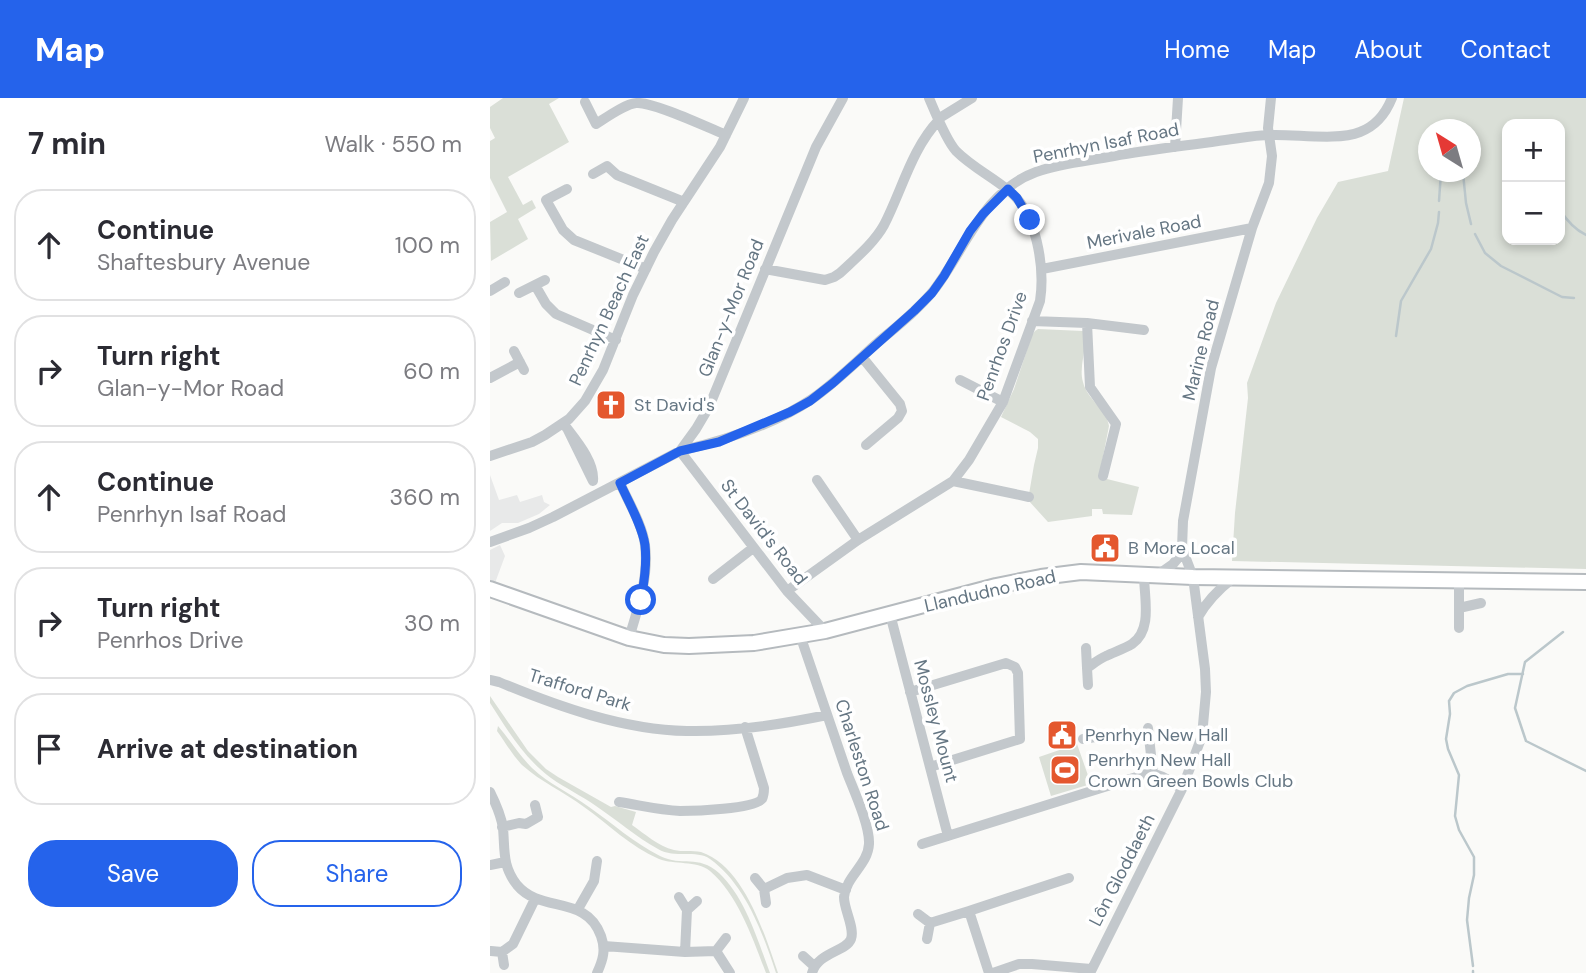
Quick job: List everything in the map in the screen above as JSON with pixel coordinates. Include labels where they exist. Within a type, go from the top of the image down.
[{"type":"main road","name":"Llandudno Road","points":[[490,589],[629,638],[664,645],[689,646],[754,643],[825,631],[996,586],[1081,572],[1233,578],[1586,582]]},
{"type":"street","name":"Penrhyn Beach East","points":[[490,456],[532,442],[565,426],[596,385],[646,269],[684,202],[720,148],[744,98]]},
{"type":"street","name":"Glan-y-Mor Road","points":[[490,542],[529,528],[680,451],[709,407],[816,147],[843,98]]},
{"type":"street","points":[[929,98],[953,148],[973,167],[1008,189]]},
{"type":"street","points":[[765,269],[825,280],[841,273],[876,238],[929,131],[939,120],[972,98]]},
{"type":"street","points":[[1175,146],[1178,98]]},
{"type":"street","name":"Marine Road","points":[[1193,577],[1183,552],[1183,521],[1211,368],[1252,228],[1269,183],[1272,156],[1268,128],[1271,98]]},
{"type":"street","name":"Penrhyn Isaf Road","points":[[680,451],[719,442],[790,412],[833,383],[932,293],[983,214],[1008,189],[1033,173],[1052,167],[1175,146],[1269,135],[1342,135],[1360,132],[1376,123],[1392,98]]},
{"type":"street","points":[[585,102],[598,127],[635,103],[662,103],[726,135]]},
{"type":"street","points":[[593,174],[611,164],[617,175],[684,202]]},
{"type":"street","points":[[567,188],[541,203],[563,230],[574,240],[646,269]]},
{"type":"street","name":"Penrhos Drive","points":[[787,591],[858,540],[953,481],[969,460],[1003,402],[1040,301],[1042,287],[1042,269],[1030,220],[1017,198],[1008,189]]},
{"type":"street","name":"Merivale Road","points":[[1042,269],[1252,228]]},
{"type":"street","points":[[519,293],[540,282],[546,304],[556,314],[616,340]]},
{"type":"street","points":[[1032,321],[1087,323],[1144,330]]},
{"type":"street","points":[[1087,323],[1090,387],[1116,424],[1103,476]]},
{"type":"street","points":[[490,378],[522,366],[514,352]]},
{"type":"street","points":[[862,357],[900,404],[902,411],[871,444]]},
{"type":"street","points":[[960,380],[1003,402]]},
{"type":"street","points":[[565,426],[582,449],[594,474],[593,481],[599,493]]},
{"type":"street","name":"St David's Road","points":[[680,451],[787,591],[825,631]]},
{"type":"street","points":[[817,480],[858,540]]},
{"type":"street","points":[[953,481],[1029,497]]},
{"type":"street","points":[[620,483],[645,543],[645,576],[641,600],[629,638]]},
{"type":"street","points":[[713,579],[753,548]]},
{"type":"street","points":[[1087,668],[1139,638],[1146,622],[1149,575],[1173,564],[1183,552]]},
{"type":"street","name":"Lôn Gloddaeth","points":[[1091,971],[1182,789],[1202,736],[1205,669],[1193,577]]},
{"type":"street","points":[[1198,617],[1220,588],[1233,578]]},
{"type":"street","points":[[1459,581],[1459,628]]},
{"type":"street","points":[[1459,608],[1480,603]]},
{"type":"street","name":"Mossley Mount","points":[[890,614],[948,836]]},
{"type":"street","name":"Charleston Road","points":[[800,635],[870,842],[867,855],[846,890]]},
{"type":"street","points":[[1086,648],[1088,685]]},
{"type":"street","points":[[910,692],[1006,663],[1015,667],[1018,673],[1020,739],[930,767]]},
{"type":"street","name":"Trafford Park","points":[[490,680],[586,714],[686,731],[746,727],[827,715]]},
{"type":"street","points":[[619,802],[679,811],[729,808],[757,803],[764,795],[764,788],[746,727]]},
{"type":"street","points":[[1083,738],[1114,734],[1116,739],[1149,732],[1153,773]]},
{"type":"street","points":[[922,844],[1153,773],[1182,789]]},
{"type":"street","points":[[490,792],[498,808],[505,862],[517,884],[535,899],[578,909],[594,922],[604,946],[597,973]]},
{"type":"street","points":[[502,827],[526,824],[537,811],[550,824]]},
{"type":"street","points":[[490,864],[505,862]]},
{"type":"street","points":[[578,909],[594,881],[598,863]]},
{"type":"street","points":[[764,889],[787,878],[807,875],[846,890],[845,911],[852,930],[851,938],[847,944],[829,953],[813,969],[803,956]]},
{"type":"street","points":[[755,878],[764,889],[766,903]]},
{"type":"street","points":[[930,923],[1069,878]]},
{"type":"street","points":[[679,897],[687,910],[685,952]]},
{"type":"street","points":[[504,965],[497,951],[513,944],[535,899]]},
{"type":"street","points":[[687,910],[698,901]]},
{"type":"street","points":[[969,911],[991,973],[1019,964],[1091,971]]},
{"type":"street","points":[[918,914],[930,923]]},
{"type":"street","points":[[927,939],[930,923]]},
{"type":"street","points":[[716,951],[726,938]]},
{"type":"street","points":[[604,946],[685,952],[716,951]]},
{"type":"street","points":[[716,951],[730,973]]},
{"type":"shaded area","points":[[503,98],[559,98],[549,104],[569,142],[508,177],[523,205],[532,200],[536,208],[518,219],[528,239],[491,261],[490,222],[507,212],[490,178],[490,141],[495,138],[490,128],[490,107]]},
{"type":"shaded area","points":[[1404,98],[1586,98],[1586,569],[1232,561],[1248,398],[1247,383],[1276,303],[1317,218],[1338,182],[1388,171]]},
{"type":"shaded area","points":[[1038,329],[1083,331],[1083,382],[1088,394],[1105,414],[1109,426],[1099,477],[1139,487],[1132,515],[1103,514],[1102,509],[1092,509],[1092,516],[1048,522],[1028,500],[1038,439],[1001,417],[1014,389],[1032,335]]},
{"type":"shaded area","points":[[490,475],[499,500],[517,495],[520,502],[542,495],[544,502],[550,505],[539,514],[518,523],[502,523],[490,531]]},
{"type":"shaded area","points":[[500,545],[505,556],[495,583],[490,581],[490,550]]},
{"type":"shaded area","points":[[490,696],[528,751],[546,769],[611,807],[636,812],[632,825],[657,843],[674,850],[701,852],[729,871],[751,904],[778,973],[751,910],[722,869],[704,856],[658,849],[591,802],[551,778],[517,744],[490,703]]},
{"type":"shaded area","points":[[498,726],[539,774],[641,845],[668,859],[697,862],[719,873],[743,907],[770,973],[766,973],[737,905],[710,871],[698,865],[659,859],[629,842],[584,807],[522,765],[497,731]]},
{"type":"shaded area","name":"Penrhyn New Hall Crown Green Bowls Club","points":[[1077,744],[1091,784],[1051,796],[1039,757]]},
{"type":"waterway","points":[[1439,201],[1440,182]]},
{"type":"waterway","points":[[1464,182],[1471,224]]},
{"type":"waterway","points":[[1396,336],[1401,301],[1431,249],[1439,212]]},
{"type":"waterway","points":[[1565,216],[1586,235]]},
{"type":"waterway","points":[[1475,234],[1485,253],[1501,266],[1562,297],[1574,298]]},
{"type":"waterway","points":[[1563,632],[1525,662],[1515,708],[1526,741],[1586,771]]},
{"type":"waterway","points":[[1473,966],[1467,920],[1474,857],[1459,830],[1455,816],[1459,775],[1446,739],[1449,701],[1454,693],[1467,686],[1508,674],[1523,674]]},
{"type":"place","name":"St David's","points":[[611,405]]},
{"type":"place","name":"B More Local","points":[[1105,548]]},
{"type":"place","name":"Penrhyn New Hall","points":[[1062,735]]},
{"type":"place","name":"Penrhyn New Hall Crown Green Bowls Club","points":[[1065,770]]},
{"type":"route","points":[[641,600],[645,576],[645,543],[620,483],[680,451],[719,442],[810,401],[932,293],[970,231],[1008,189],[1017,198],[1030,220]]}]
